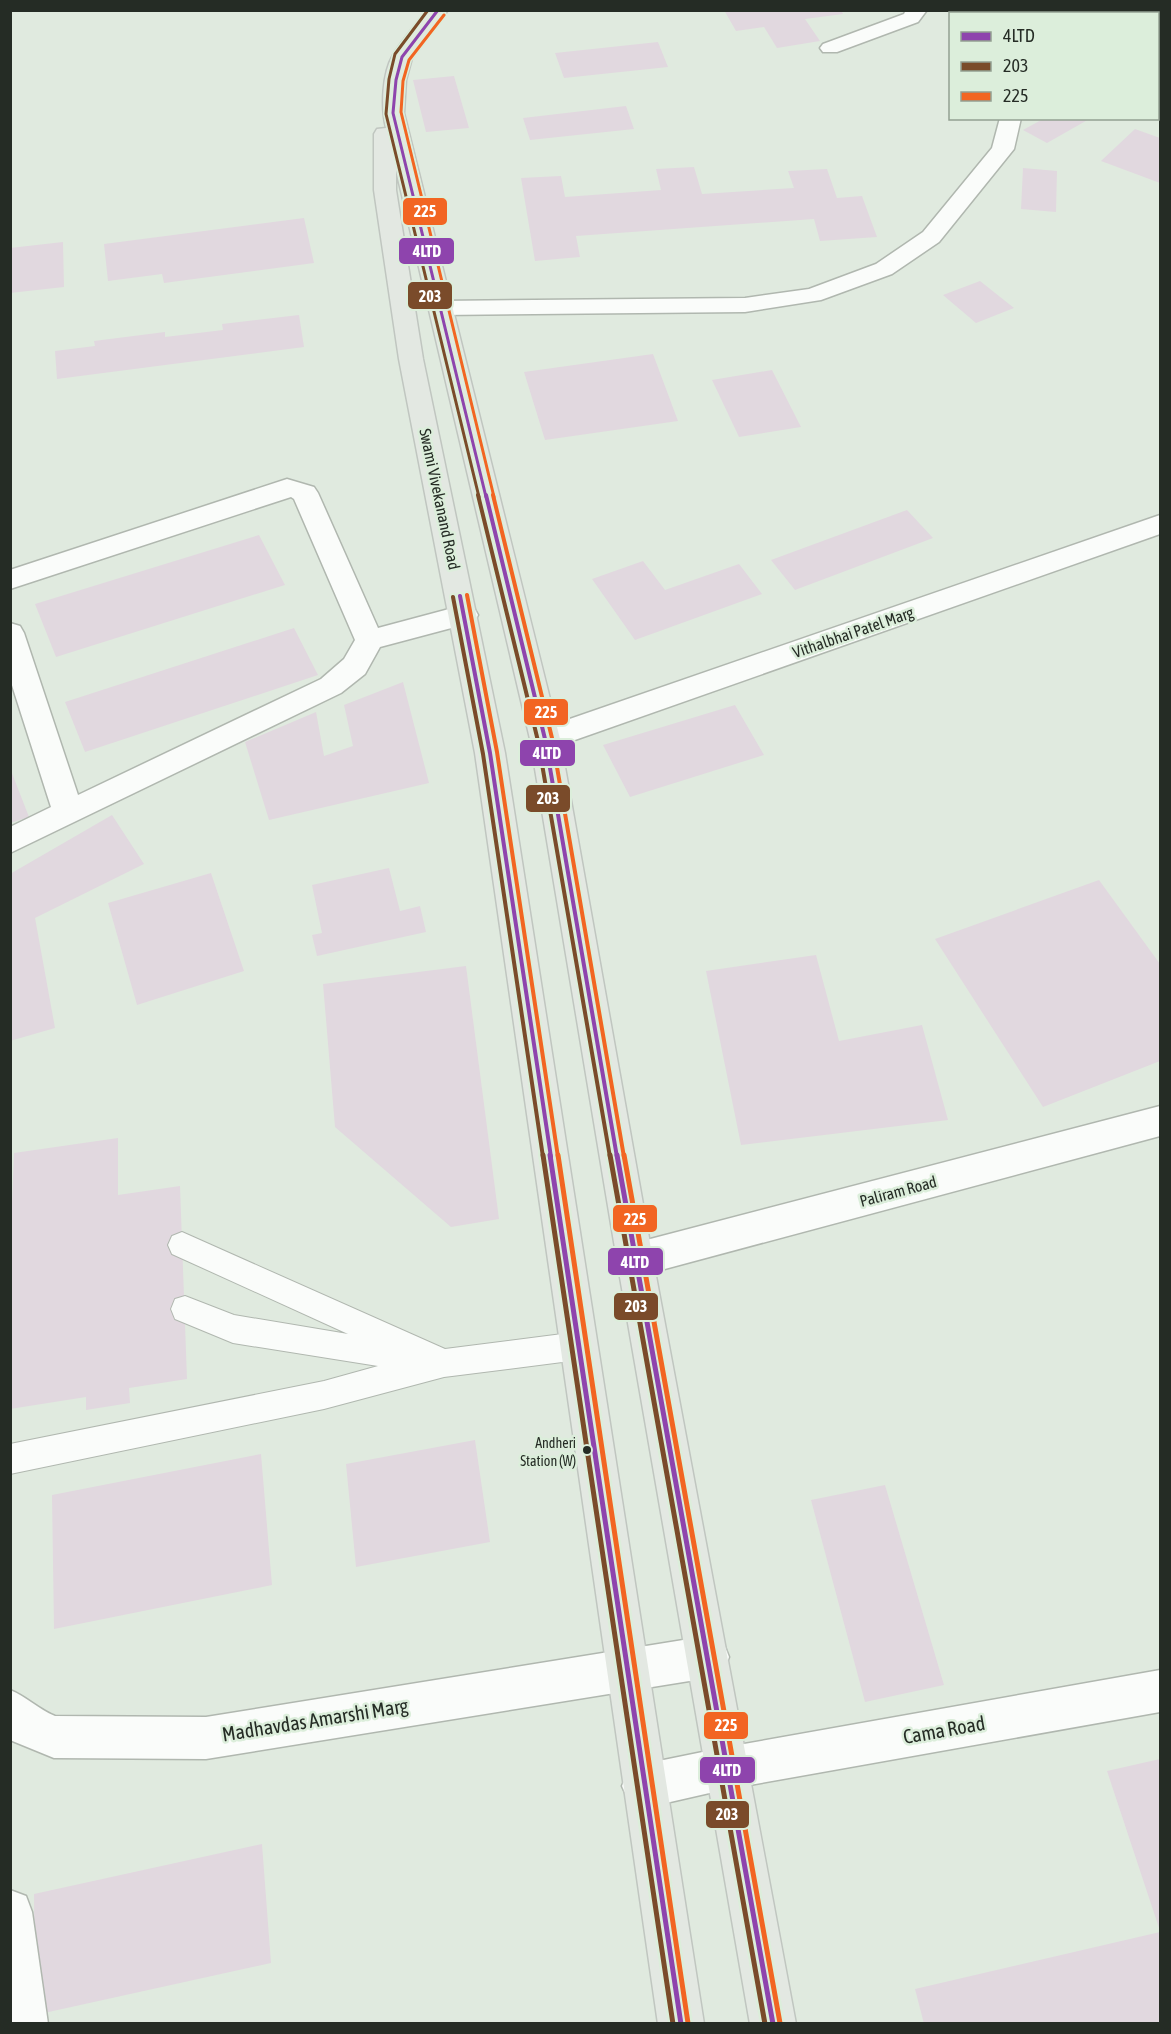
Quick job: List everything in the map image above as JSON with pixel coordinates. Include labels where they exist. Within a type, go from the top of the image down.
[{"type":"main road","name":"Swami Vivekanand Road","points":[[412,10],[384,63],[385,190],[411,359],[490,753],[681,2024]]},
{"type":"main road","points":[[438,10],[402,57],[396,80],[393,113],[545,739],[635,1260],[773,2024]]},
{"type":"street","points":[[830,48],[911,18],[917,10]]},
{"type":"street","points":[[440,308],[745,305],[813,295],[884,269],[932,237],[1003,149],[1010,120]]},
{"type":"street","points":[[10,580],[286,489],[296,489],[305,493],[369,640],[362,659],[331,686],[10,841]]},
{"type":"street","name":"Vithalbhai Patel Marg","points":[[545,739],[1161,524]]},
{"type":"street","points":[[369,640],[464,615]]},
{"type":"street","points":[[10,633],[16,665],[68,812]]},
{"type":"street","name":"Paliram Road","points":[[635,1260],[1161,1122]]},
{"type":"street","name":"Madhavdas Amarshi Marg","points":[[10,1711],[24,1724],[54,1737],[206,1738],[708,1657]]},
{"type":"street","name":"Cama Road","points":[[644,1786],[728,1768],[1161,1691]]},
{"type":"street","points":[[10,1912],[26,2024]]},
{"type":"lane","points":[[182,1245],[444,1363]]},
{"type":"lane","points":[[185,1309],[233,1329],[444,1363]]},
{"type":"lane","points":[[10,1459],[324,1395],[444,1363],[578,1346]]},
{"type":"building","points":[[724,10],[841,10],[843,14],[805,19],[820,41],[777,48],[764,27],[736,31]]},
{"type":"building","points":[[658,42],[668,67],[564,78],[555,53]]},
{"type":"building","points":[[454,76],[469,128],[426,132],[413,80]]},
{"type":"building","points":[[626,106],[634,129],[530,140],[523,118]]},
{"type":"building","points":[[1041,120],[1087,120],[1047,143],[1023,130]]},
{"type":"building","points":[[1135,129],[1160,138],[1160,183],[1101,161]]},
{"type":"building","points":[[694,167],[702,194],[794,188],[788,171],[827,169],[837,198],[862,196],[877,237],[820,241],[814,219],[576,236],[580,257],[535,261],[521,178],[561,176],[565,197],[661,190],[656,169]]},
{"type":"building","points":[[1023,168],[1057,171],[1056,212],[1021,209]]},
{"type":"building","points":[[304,218],[314,263],[164,283],[162,274],[108,281],[104,244]]},
{"type":"building","points":[[63,242],[64,287],[10,293],[10,248]]},
{"type":"building","points":[[980,281],[1014,308],[976,323],[943,295]]},
{"type":"building","points":[[299,315],[304,347],[57,379],[55,351],[95,346],[94,341],[165,332],[165,337],[223,330],[222,324]]},
{"type":"building","points":[[653,354],[678,421],[545,440],[524,372]]},
{"type":"building","points":[[772,370],[801,427],[739,437],[712,380]]},
{"type":"building","points":[[907,510],[933,538],[795,590],[771,560]]},
{"type":"building","points":[[259,535],[285,585],[56,657],[35,604]]},
{"type":"building","points":[[643,561],[665,590],[739,564],[762,594],[635,640],[592,579]]},
{"type":"building","points":[[294,628],[318,675],[85,752],[65,702]]},
{"type":"building","points":[[403,682],[429,783],[269,820],[245,742],[316,712],[324,756],[353,746],[344,705]]},
{"type":"building","points":[[735,705],[764,755],[630,797],[603,745]]},
{"type":"building","points":[[10,768],[29,817],[10,823]]},
{"type":"building","points":[[112,815],[144,864],[35,918],[55,1028],[10,1041],[10,874]]},
{"type":"building","points":[[389,868],[400,911],[420,906],[426,932],[317,956],[312,935],[322,933],[312,885]]},
{"type":"building","points":[[211,873],[244,971],[137,1005],[108,903]]},
{"type":"building","points":[[1099,880],[1160,964],[1160,1061],[1043,1107],[935,939]]},
{"type":"building","points":[[816,955],[839,1041],[922,1025],[948,1120],[741,1145],[706,971]]},
{"type":"building","points":[[466,966],[499,1219],[451,1227],[335,1127],[323,984]]},
{"type":"building","points":[[118,1138],[118,1195],[180,1186],[187,1379],[129,1388],[130,1403],[86,1410],[86,1397],[10,1409],[10,1253],[14,1153]]},
{"type":"building","points":[[475,1440],[490,1542],[356,1567],[346,1464]]},
{"type":"building","points":[[261,1454],[272,1585],[54,1629],[52,1495]]},
{"type":"building","points":[[885,1485],[944,1685],[865,1702],[811,1500]]},
{"type":"building","points":[[1160,1759],[1160,1931],[1107,1771]]},
{"type":"building","points":[[262,1844],[271,1963],[35,2015],[34,1894]]},
{"type":"building","points":[[1160,1932],[1160,2024],[924,2024],[915,1989]]},
{"type":"transit line","name":"203","points":[[428,10],[395,54],[389,79],[386,114],[538,741],[628,1261],[765,2024]]},
{"type":"transit line","name":"4LTD","points":[[438,10],[402,57],[396,80],[393,113],[545,739],[635,1260],[773,2024]]},
{"type":"transit line","name":"225","points":[[444,15],[409,60],[403,81],[401,112],[552,738],[642,1259],[780,2023]]},
{"type":"transit line","name":"225","points":[[467,595],[497,752],[688,2023]]},
{"type":"transit line","name":"4LTD","points":[[460,596],[490,753],[681,2024]]},
{"type":"transit line","name":"203","points":[[453,597],[483,754],[673,2024]]},
{"type":"place","name":"Andheri Station (W)","points":[[587,1450]]}]
